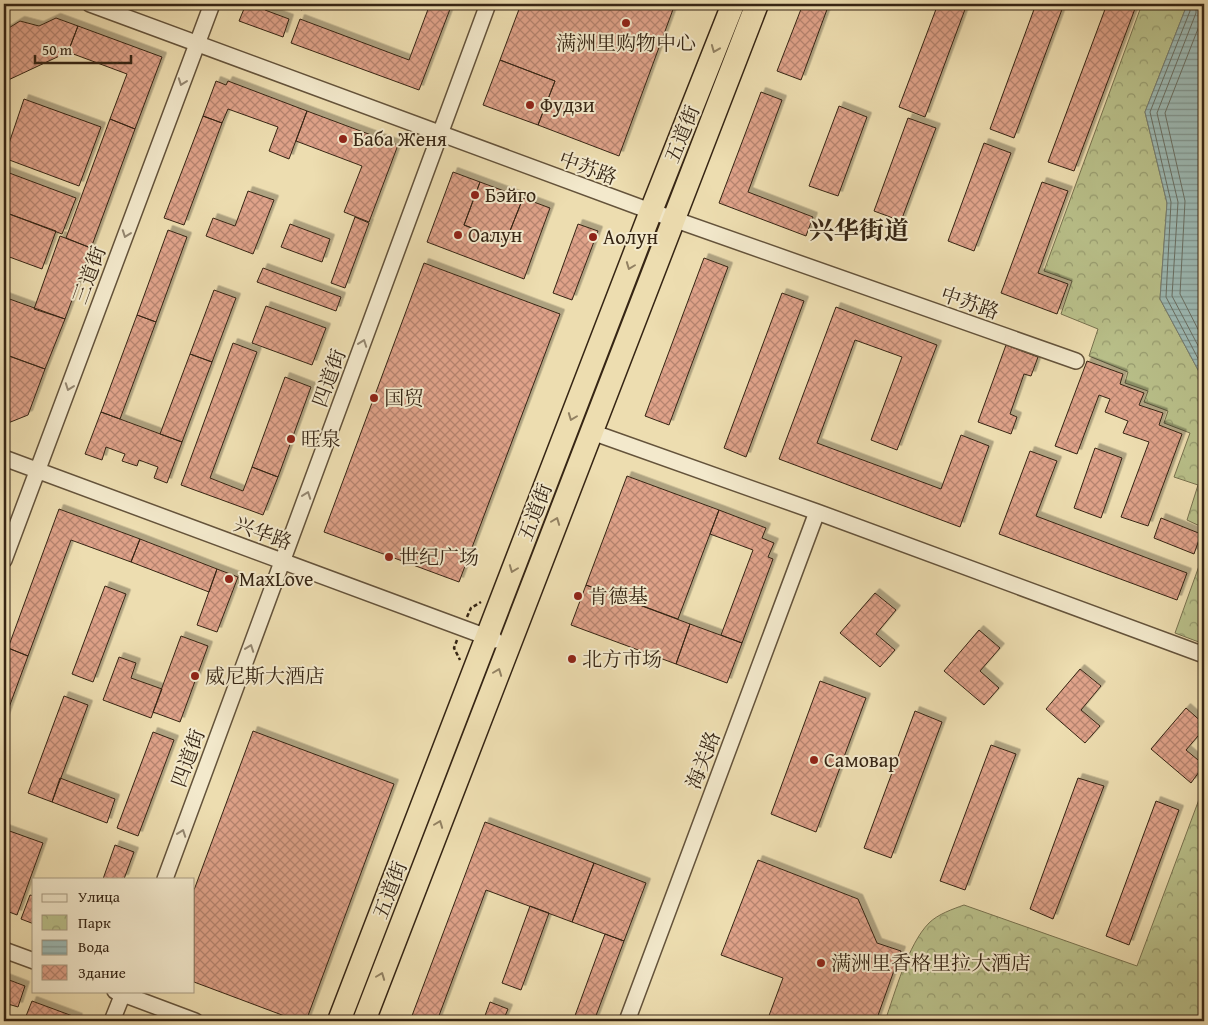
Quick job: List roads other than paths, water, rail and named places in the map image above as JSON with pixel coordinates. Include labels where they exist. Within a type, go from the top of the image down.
[{"type":"highway","name":"五道街","points":[[339,1021],[651,211],[733,4]]},
{"type":"highway","name":"五道街","points":[[364,1021],[756,4]]},
{"type":"street","name":"中苏路","points":[[90,4],[440,135],[1076,362]]},
{"type":"street","name":"三道街","points":[[4,560],[212,4]]},
{"type":"street","name":"四道街","points":[[165,878],[488,4]]},
{"type":"street","points":[[603,436],[817,512],[1204,655]]},
{"type":"street","name":"兴华路","points":[[4,458],[508,646]]},
{"type":"street","name":"海关路","points":[[627,1021],[817,512]]},
{"type":"street","points":[[4,950],[32,960]]},
{"type":"street","points":[[112,1021],[120,992],[195,1021]]},
{"type":"water","points":[[1184,4],[1204,4],[1204,381],[1160,299],[1167,203],[1145,112],[1185,10]]},
{"type":"place","name":"满洲里购物中心","points":[[626,23]]},
{"type":"place","name":"Фудзи","points":[[530,105]]},
{"type":"place","name":"Баба Женя","points":[[343,139]]},
{"type":"place","name":"Бэйго","points":[[475,195]]},
{"type":"place","name":"Оалун","points":[[458,235]]},
{"type":"place","name":"Аолун","points":[[593,237]]},
{"type":"place","name":"国贸","points":[[374,398]]},
{"type":"place","name":"旺泉","points":[[291,439]]},
{"type":"place","name":"世纪广场","points":[[389,557]]},
{"type":"place","name":"MaxLove","points":[[229,579]]},
{"type":"place","name":"肯德基","points":[[578,596]]},
{"type":"place","name":"北方市场","points":[[572,659]]},
{"type":"place","name":"威尼斯大酒店","points":[[195,676]]},
{"type":"place","name":"Самовар","points":[[814,760]]},
{"type":"place","name":"满洲里香格里拉大酒店","points":[[821,963]]},
{"type":"district","name":"兴华街道","points":[[859,230]]}]
